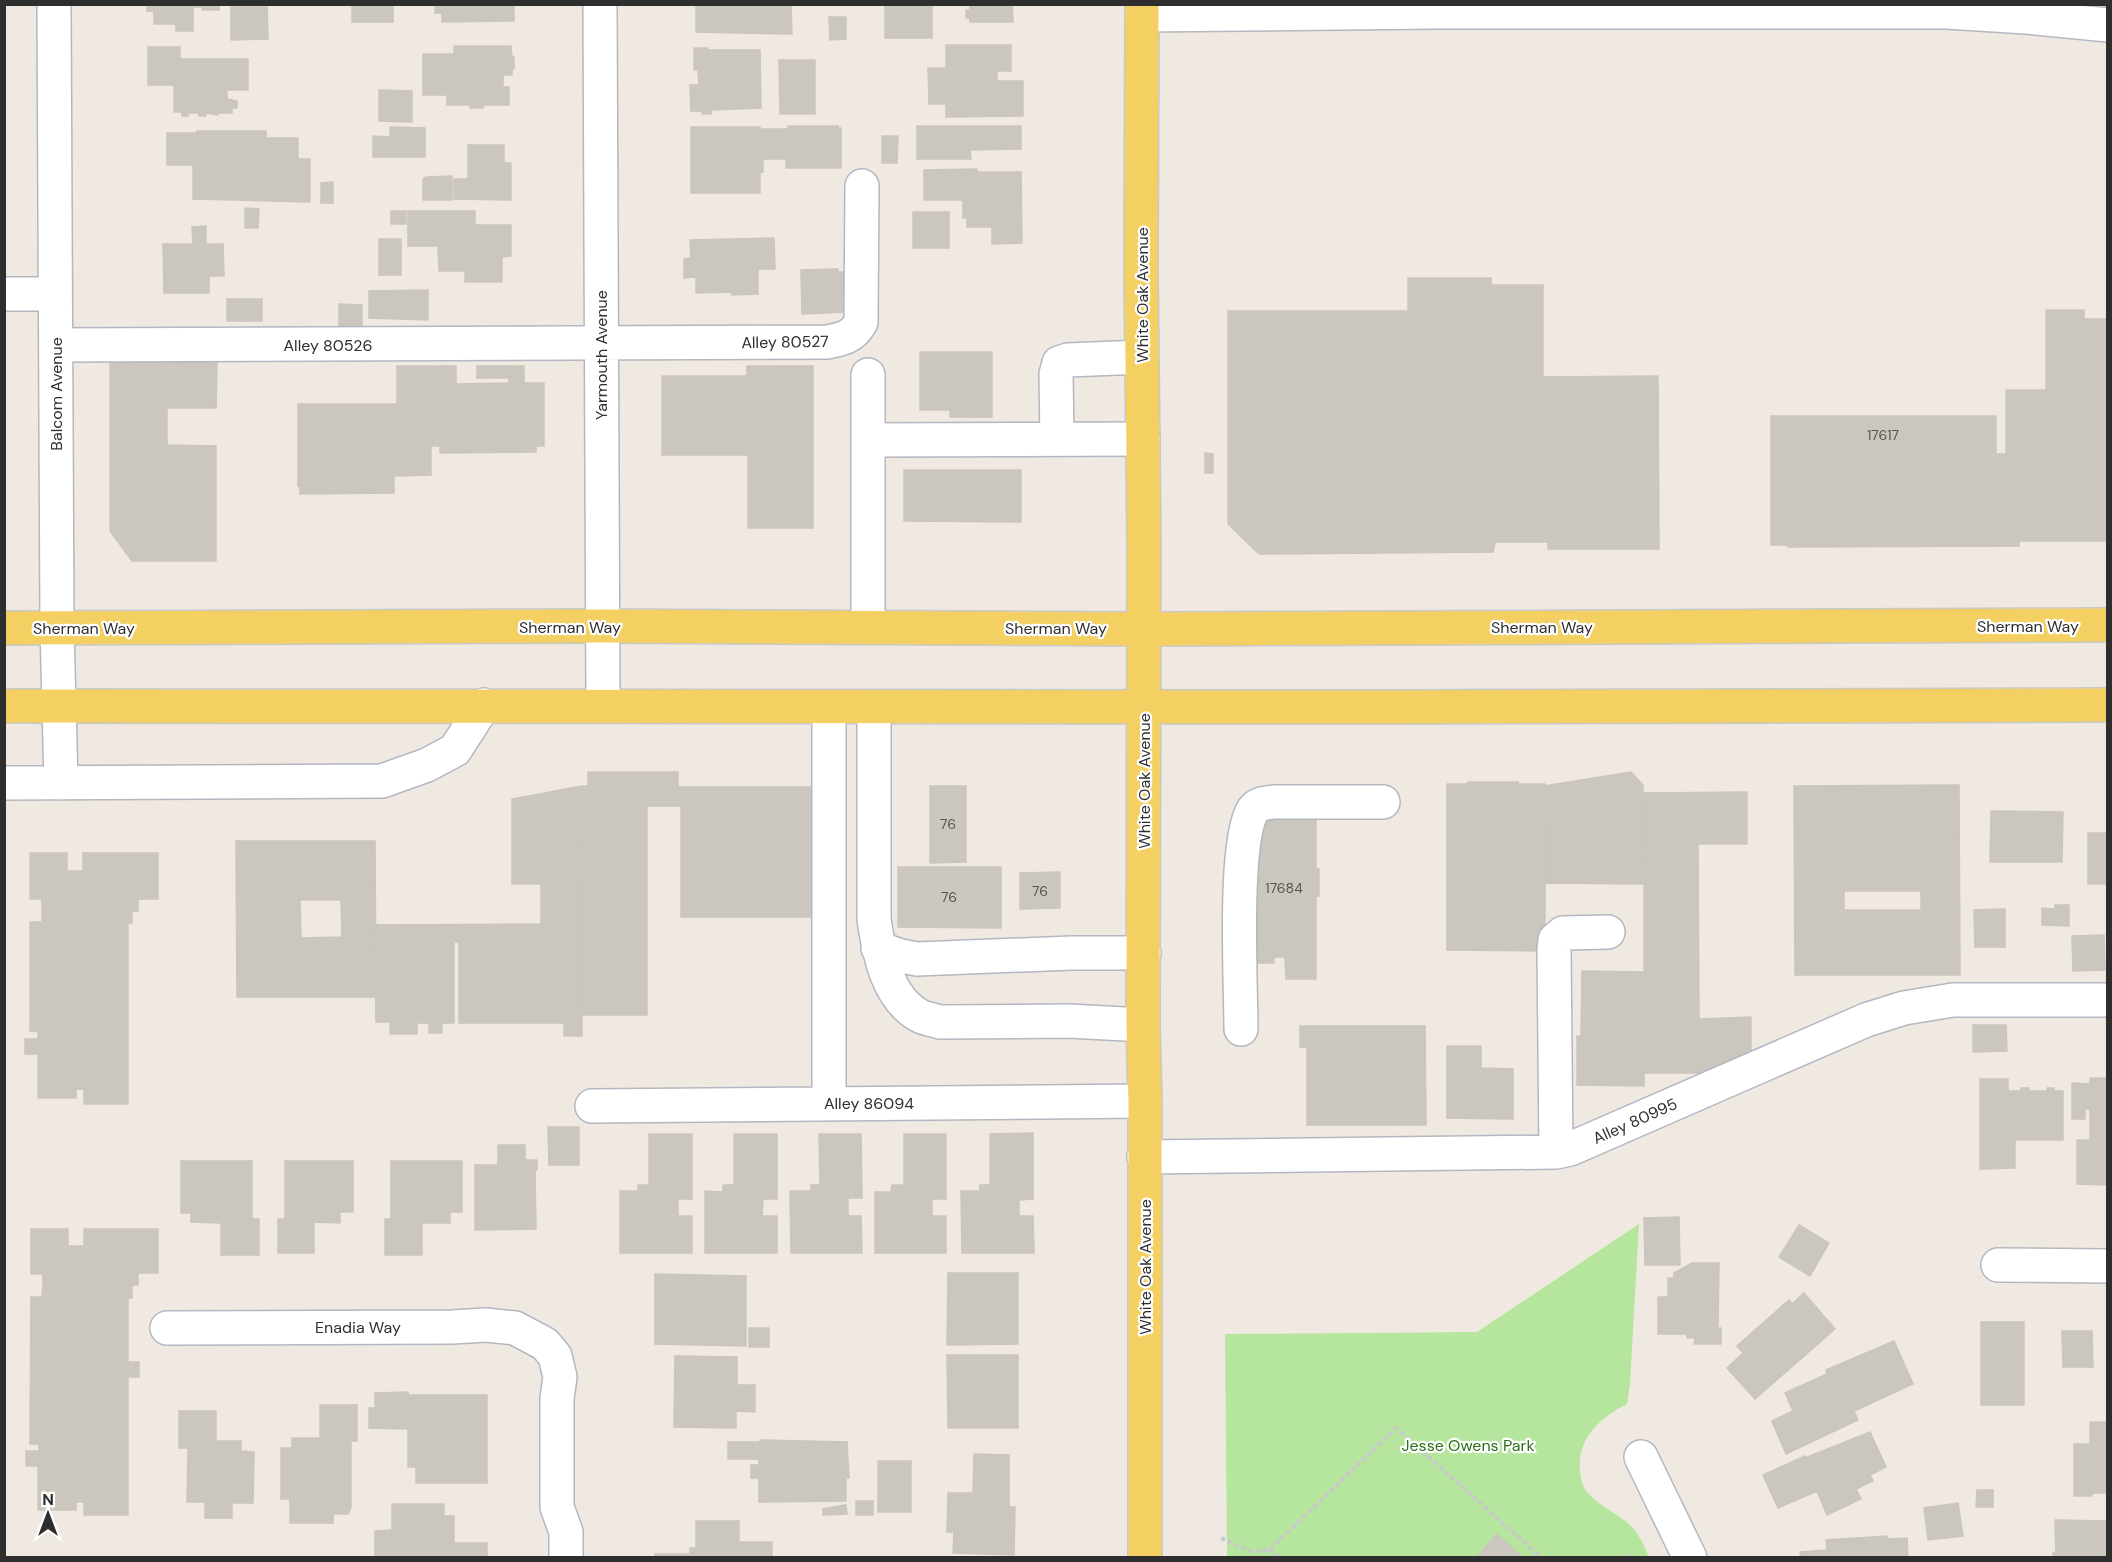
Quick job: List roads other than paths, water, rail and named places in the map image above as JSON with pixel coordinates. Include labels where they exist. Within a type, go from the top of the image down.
[{"type":"main road","name":"White Oak Avenue","points":[[1143,10],[1145,1557]]},
{"type":"main road","name":"Sherman Way","points":[[4,628],[603,626],[1144,629],[2108,626]]},
{"type":"main road","points":[[4,706],[2108,705]]},
{"type":"street","name":"Balcom Avenue","points":[[54,4],[57,628],[61,783]]},
{"type":"street","name":"Yarmouth Avenue","points":[[600,4],[603,705]]},
{"type":"street","points":[[1143,10],[1667,8],[1947,12],[2098,18]]},
{"type":"street","name":"Alley 80527","points":[[601,344],[827,342],[843,339],[856,332],[861,322],[862,312],[862,186]]},
{"type":"street","points":[[4,294],[55,294]]},
{"type":"street","name":"Alley 80526","points":[[56,345],[601,344]]},
{"type":"street","points":[[1057,439],[1056,374],[1059,363],[1068,360],[1143,357]]},
{"type":"street","points":[[868,375],[868,627]]},
{"type":"street","points":[[868,440],[1143,439]]},
{"type":"street","points":[[4,783],[382,781],[427,765],[455,750],[484,705]]},
{"type":"street","points":[[829,707],[829,1103]]},
{"type":"street","points":[[874,707],[874,919],[878,948],[890,983],[903,1002],[921,1017],[940,1022],[1069,1021],[1143,1025]]},
{"type":"street","points":[[1241,1029],[1241,866],[1247,825],[1254,809],[1261,803],[1274,802],[1383,802]]},
{"type":"street","points":[[1556,1152],[1555,940],[1563,933],[1608,932]]},
{"type":"street","points":[[878,948],[917,959],[1144,952]]},
{"type":"street","name":"Alley 80995","points":[[1144,1157],[1556,1152],[1569,1149],[1866,1020],[1904,1008],[1953,1000],[2108,1000]]},
{"type":"street","name":"Alley 86094","points":[[592,1106],[1145,1101]]},
{"type":"street","points":[[1998,1265],[2108,1266]]},
{"type":"street","name":"Enadia Way","points":[[167,1328],[486,1325],[515,1328],[545,1344],[555,1356],[560,1377],[557,1398],[557,1506],[566,1532],[566,1557]]},
{"type":"street","points":[[1641,1457],[1690,1557]]},
{"type":"park label","name":"Jesse Owens Park","points":[[1468,1445]]}]
